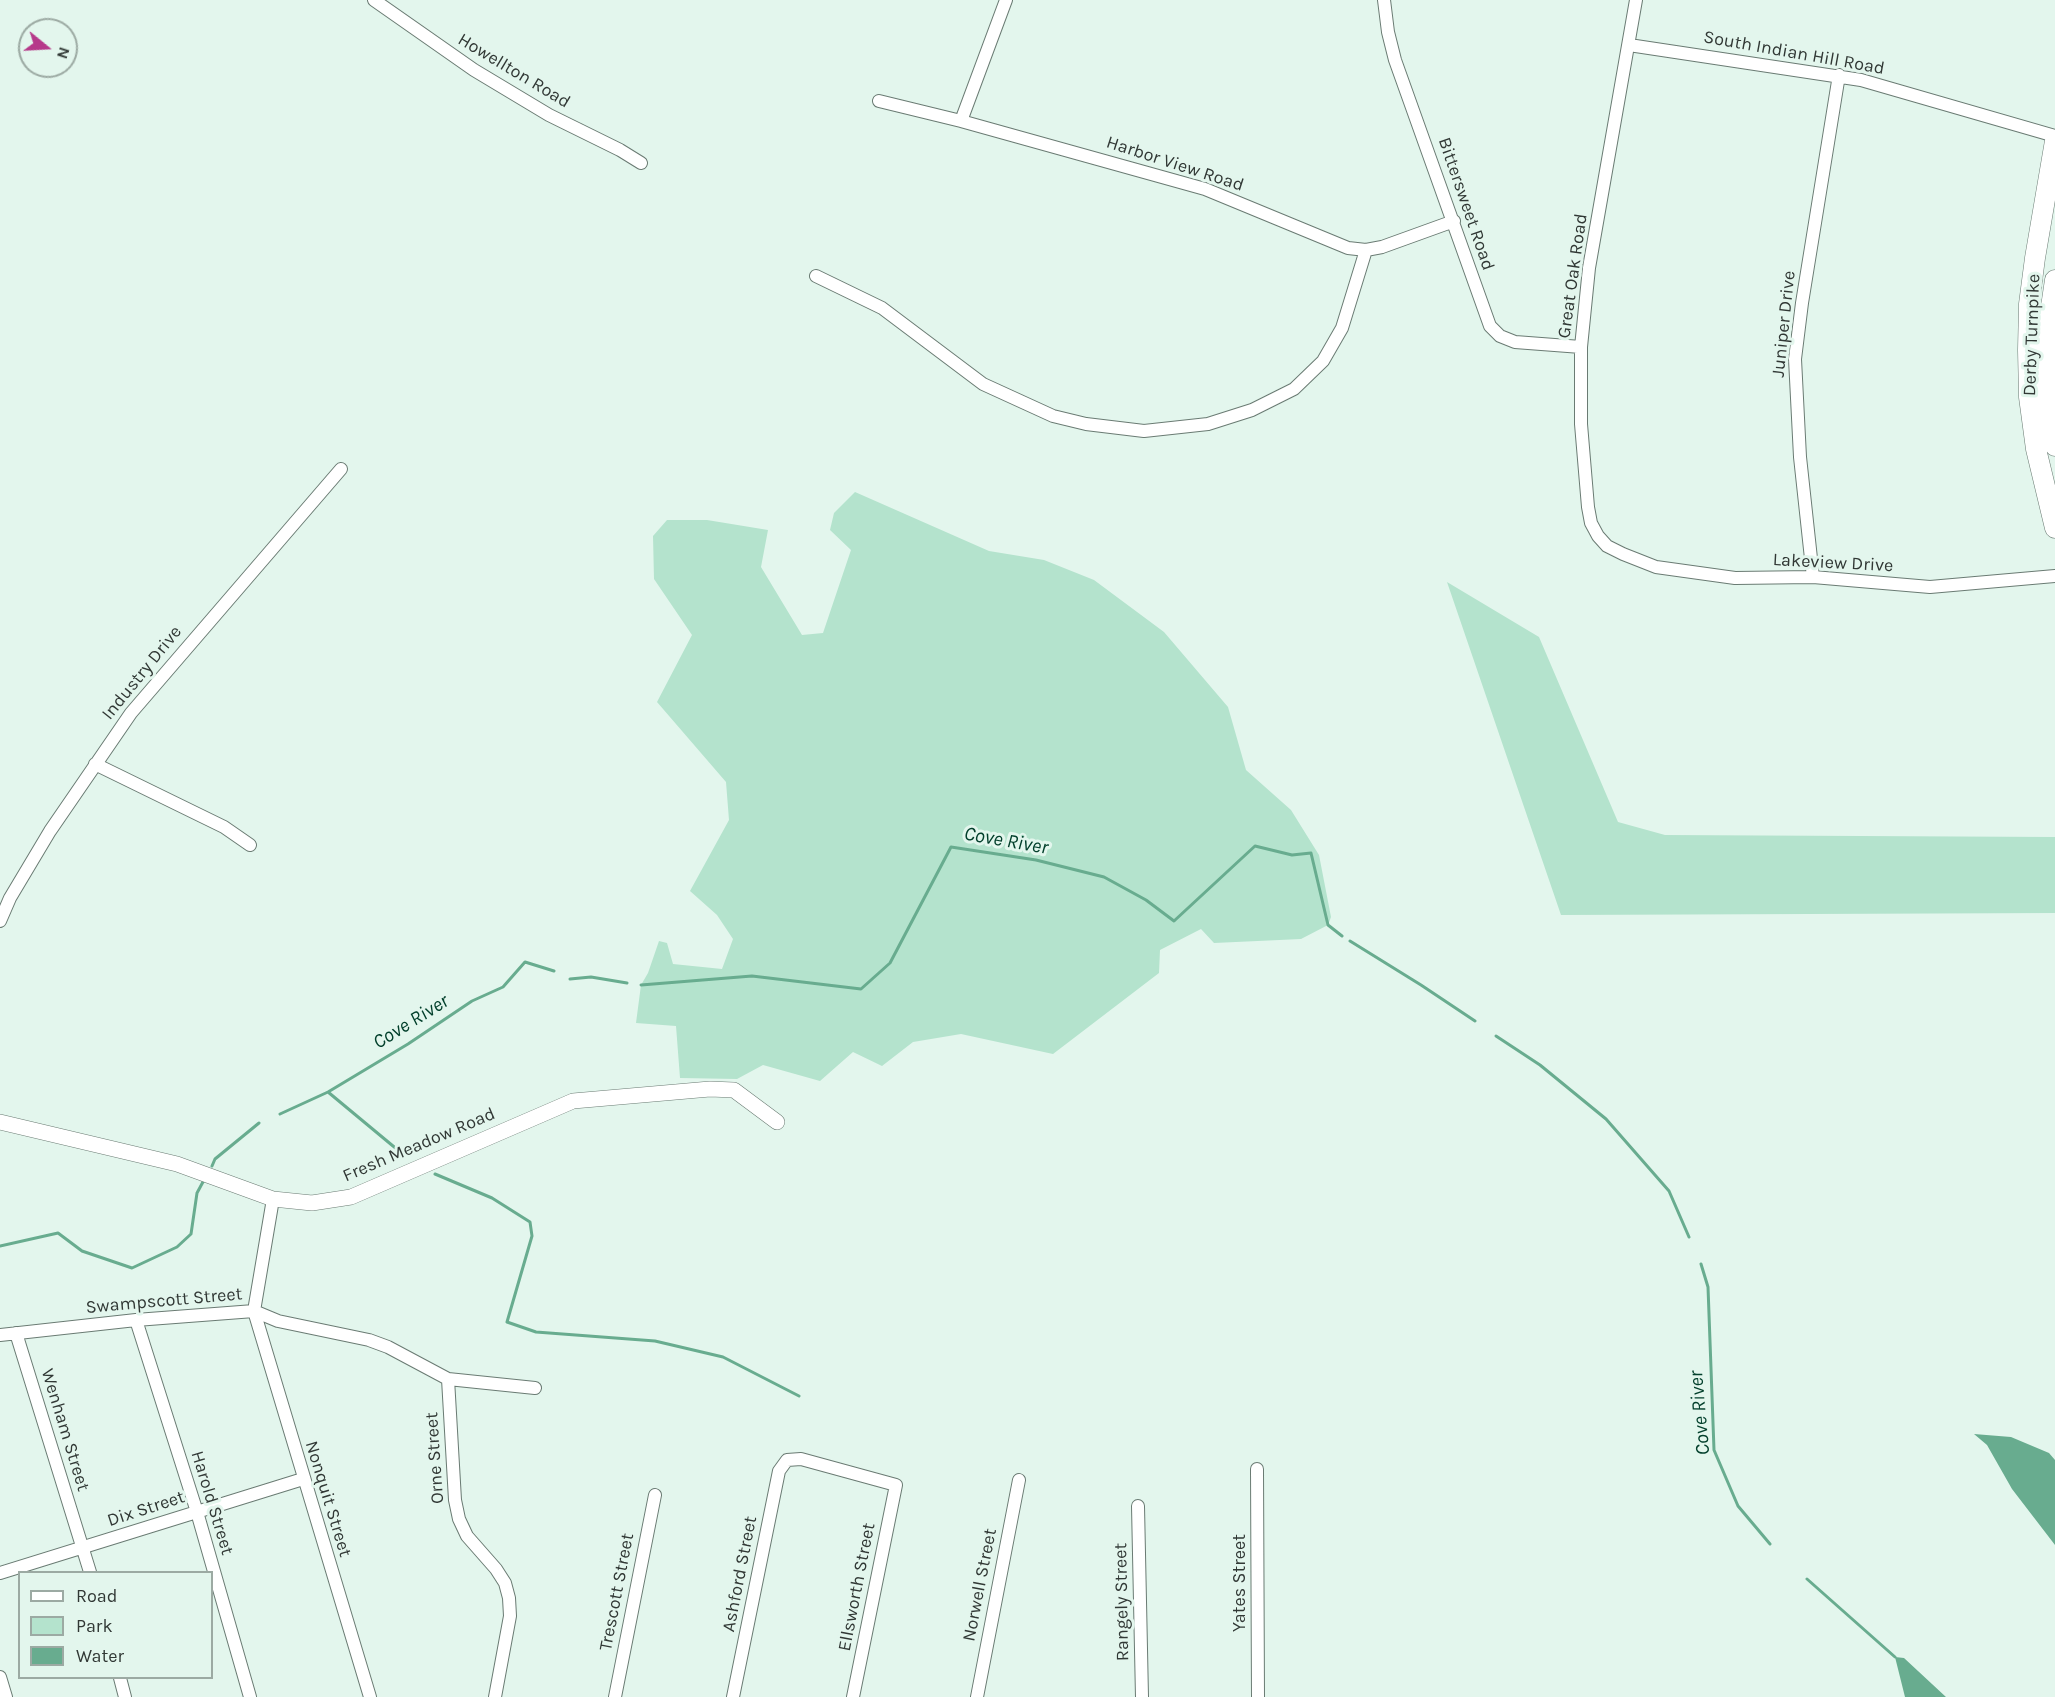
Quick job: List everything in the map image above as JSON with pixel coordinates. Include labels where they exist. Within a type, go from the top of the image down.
[{"type":"highway","name":"Derby Turnpike","points":[[2055,141],[2034,270],[2028,351],[2029,397],[2036,449],[2055,528]]},
{"type":"highway","name":"Derby Turnpike","points":[[2055,280],[2048,327],[2046,388],[2055,446]]},
{"type":"street","name":"Howellton Road","points":[[374,0],[549,116],[620,150],[641,163]]},
{"type":"street","points":[[961,121],[1006,0]]},
{"type":"street","name":"Bittersweet Road","points":[[1384,0],[1388,32],[1395,60],[1454,221],[1486,317],[1495,332],[1506,339],[1523,344],[1581,347]]},
{"type":"street","name":"Great Oak Road","points":[[1613,549],[1598,536],[1589,516],[1581,424],[1581,347],[1589,268],[1636,0]]},
{"type":"street","name":"South Indian Hill Road","points":[[1629,45],[1839,75],[2055,136]]},
{"type":"street","name":"Juniper Drive","points":[[1813,577],[1800,457],[1796,359],[1802,303],[1839,75]]},
{"type":"street","name":"Harbor View Road","points":[[879,101],[961,121],[1204,189],[1348,248],[1366,250],[1382,247],[1454,221]]},
{"type":"street","points":[[816,276],[882,308],[983,384],[1053,416],[1086,424],[1144,431],[1208,424],[1252,410],[1294,389],[1323,361],[1342,328],[1366,250]]},
{"type":"street","name":"Industry Drive","points":[[0,921],[15,888],[95,764],[144,698],[341,469]]},
{"type":"street","name":"Lakeview Drive","points":[[1613,549],[1638,561],[1675,570],[1735,578],[1813,577],[1930,587],[2055,576]]},
{"type":"street","points":[[95,764],[224,827],[250,845]]},
{"type":"street","name":"Fresh Meadow Road","points":[[0,1122],[177,1164],[273,1199],[312,1203],[351,1197],[573,1101],[711,1089],[734,1090],[777,1122]]},
{"type":"street","points":[[254,1311],[273,1199]]},
{"type":"street","name":"Swampscott Street","points":[[0,1335],[136,1320],[254,1311],[278,1322],[369,1340],[388,1347],[448,1379],[535,1388]]},
{"type":"street","name":"Nonquit Street","points":[[254,1311],[370,1697]]},
{"type":"street","name":"Harold Street","points":[[136,1320],[197,1512],[250,1697]]},
{"type":"street","name":"Wenham Street","points":[[16,1333],[90,1571]]},
{"type":"street","name":"Orne Street","points":[[448,1379],[455,1500],[459,1519],[467,1536],[496,1569],[505,1583],[509,1599],[509,1625],[495,1697]]},
{"type":"street","name":"Ashford Street","points":[[733,1697],[779,1471],[787,1460],[801,1459],[896,1485]]},
{"type":"street","name":"Yates Street","points":[[1257,1469],[1258,1697]]},
{"type":"street","name":"Dix Street","points":[[0,1573],[303,1479]]},
{"type":"street","name":"Norwell Street","points":[[976,1697],[1018,1480]]},
{"type":"street","name":"Ellsworth Street","points":[[853,1697],[896,1485]]},
{"type":"street","name":"Trescott Street","points":[[615,1697],[655,1495]]},
{"type":"street","name":"Rangely Street","points":[[1138,1506],[1142,1697]]},
{"type":"street","points":[[0,1677],[6,1697]]},
{"type":"street","points":[[120,1679],[125,1697]]},
{"type":"green space","points":[[855,492],[989,551],[1044,560],[1094,580],[1164,632],[1228,707],[1246,770],[1291,810],[1319,855],[1331,917],[1328,925],[1301,939],[1214,943],[1201,929],[1160,950],[1159,973],[1053,1054],[961,1034],[913,1042],[882,1066],[853,1052],[820,1081],[763,1065],[737,1079],[680,1078],[676,1026],[636,1023],[641,985],[648,973],[659,941],[667,943],[673,964],[722,969],[733,939],[717,915],[690,891],[729,820],[726,782],[657,702],[692,635],[654,579],[653,536],[667,520],[707,520],[768,530],[761,567],[802,635],[823,633],[851,550],[830,530],[834,513]]},
{"type":"green space","points":[[1447,582],[1539,637],[1618,822],[1665,835],[2055,837],[2055,913],[1561,915]]},
{"type":"water","points":[[1974,1434],[2011,1437],[2049,1453],[2055,1460],[2055,1545],[2012,1489],[1987,1445]]},
{"type":"water","points":[[1895,1657],[1904,1658],[1946,1697],[1905,1697]]},
{"type":"waterway","name":"Cove River","points":[[641,985],[752,976],[861,989],[890,963],[951,847],[1036,860],[1104,877],[1146,900],[1174,921],[1255,846],[1292,855],[1311,853],[1328,925],[1342,936]]},
{"type":"waterway","name":"Cove River","points":[[1350,941],[1475,1021]]},
{"type":"waterway","name":"Cove River","points":[[280,1114],[328,1092],[408,1044],[472,1001],[503,987],[525,962],[554,971]]},
{"type":"waterway","name":"Cove River","points":[[570,979],[591,977],[627,983]]},
{"type":"waterway","name":"Cove River","points":[[1496,1036],[1540,1065],[1606,1119],[1669,1191],[1689,1237]]},
{"type":"waterway","points":[[328,1092],[405,1156]]},
{"type":"waterway","name":"Cove River","points":[[212,1166],[215,1159],[259,1123]]},
{"type":"waterway","points":[[435,1174],[492,1198],[530,1222],[532,1236],[507,1322],[536,1332],[655,1341],[723,1357],[799,1396]]},
{"type":"waterway","name":"Cove River","points":[[0,1246],[58,1233],[82,1251],[132,1268],[177,1247],[191,1234],[197,1193],[204,1180]]},
{"type":"waterway","name":"Cove River","points":[[1701,1264],[1708,1287],[1714,1450],[1738,1506],[1770,1544]]},
{"type":"waterway","name":"Cove River","points":[[1807,1579],[1895,1657]]}]
